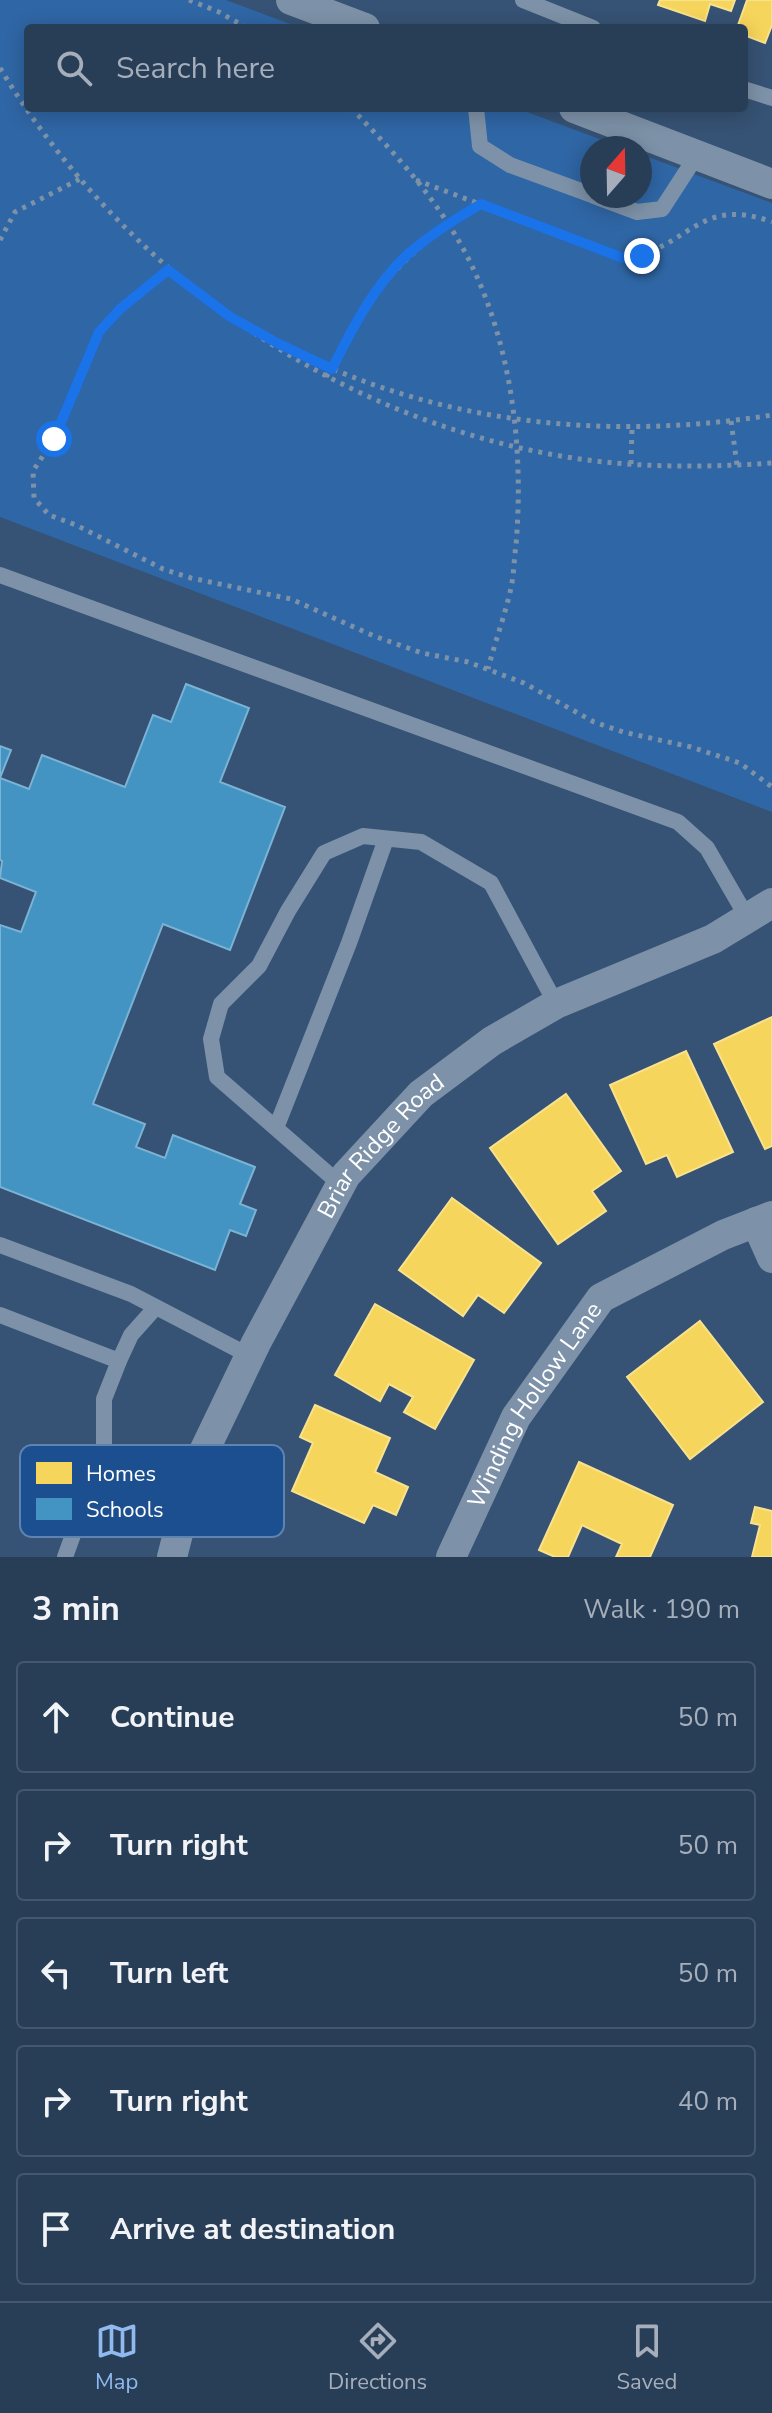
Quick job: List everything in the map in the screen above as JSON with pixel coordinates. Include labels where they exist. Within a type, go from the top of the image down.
[{"type":"street","points":[[291,0],[354,24]]},
{"type":"street","points":[[584,112],[772,184]]},
{"type":"street","name":"Briar Ridge Road","points":[[207,1445],[250,1356],[346,1175],[421,1094],[492,1041],[556,1004],[713,939],[760,911]]},
{"type":"street","points":[[764,1219],[772,1258]]},
{"type":"street","name":"Winding Hollow Lane","points":[[451,1557],[516,1417],[601,1298],[723,1235],[764,1219]]},
{"type":"street","name":"Briar Ridge Road","points":[[172,1557],[177,1537]]},
{"type":"lane","points":[[523,0],[583,24]]},
{"type":"lane","points":[[748,90],[772,98]]},
{"type":"lane","points":[[476,112],[480,146],[510,165],[580,191]]},
{"type":"lane","points":[[626,208],[637,212],[662,209],[697,155]]},
{"type":"lane","points":[[0,575],[678,822],[707,848],[760,911]]},
{"type":"lane","points":[[341,1185],[217,1077],[211,1039],[221,1004],[259,966],[324,853],[363,836],[421,842],[491,883],[556,1004]]},
{"type":"lane","points":[[276,1128],[349,943],[386,839]]},
{"type":"lane","points":[[0,1245],[131,1294],[250,1356]]},
{"type":"lane","points":[[104,1445],[104,1399],[131,1335],[156,1307]]},
{"type":"lane","points":[[0,1315],[119,1361]]},
{"type":"lane","points":[[65,1557],[72,1537]]},
{"type":"path","points":[[189,0],[240,24]]},
{"type":"path","points":[[0,68],[24,104]]},
{"type":"path","points":[[30,112],[80,179],[168,270],[229,316],[326,377],[415,417],[518,448],[631,464],[772,463]]},
{"type":"path","points":[[355,112],[394,152],[448,224],[467,257],[496,329],[516,420],[518,515],[512,586],[488,669]]},
{"type":"path","points":[[0,240],[15,212],[80,179]]},
{"type":"path","points":[[415,180],[623,258],[642,256],[713,216],[736,213],[772,222]]},
{"type":"path","points":[[326,377],[357,319],[407,256],[448,224],[481,204]]},
{"type":"path","points":[[168,270],[120,309],[99,332],[54,439],[33,471],[34,498],[49,515],[76,525],[163,569],[291,599],[374,636],[422,653],[468,662],[524,683],[594,722],[740,763],[772,787]]},
{"type":"path","points":[[229,316],[332,369],[419,400],[516,420],[632,428],[772,415]]},
{"type":"path","points":[[731,421],[737,465]]},
{"type":"path","points":[[631,464],[632,428]]},
{"type":"shaded area","points":[[0,0],[226,0],[290,24],[24,24],[24,112],[527,112],[592,136],[580,136],[580,208],[652,208],[652,158],[772,203],[772,812],[0,517]]},
{"type":"building: Homes","points":[[660,0],[735,0],[731,11],[710,4],[705,21],[658,5]]},
{"type":"building: Homes","points":[[747,0],[772,0],[772,25],[765,43],[748,37],[748,24],[738,24]]},
{"type":"building: Homes","points":[[772,1017],[772,1146],[765,1149],[714,1044]]},
{"type":"building: Homes","points":[[686,1051],[733,1152],[677,1177],[667,1155],[646,1164],[610,1085]]},
{"type":"building: Homes","points":[[566,1094],[621,1171],[592,1191],[606,1211],[558,1244],[490,1148]]},
{"type":"building: Homes","points":[[452,1198],[541,1263],[504,1313],[478,1295],[463,1316],[399,1270]]},
{"type":"building: Homes","points":[[375,1304],[474,1360],[435,1429],[404,1412],[413,1397],[389,1384],[380,1401],[335,1375]]},
{"type":"building: Homes","points":[[700,1321],[763,1402],[690,1459],[627,1377]]},
{"type":"building: Homes","points":[[315,1405],[390,1438],[375,1472],[408,1487],[396,1515],[373,1505],[364,1523],[292,1491],[313,1443],[300,1437]]},
{"type":"building: Homes","points":[[579,1462],[673,1505],[650,1557],[616,1557],[622,1544],[582,1525],[568,1557],[555,1557],[539,1550]]},
{"type":"building: Homes","points":[[755,1507],[772,1511],[772,1557],[752,1557],[760,1525],[751,1523]]},
{"type":"building: Schools","points":[[186,684],[249,708],[220,782],[285,807],[230,950],[163,924],[93,1104],[145,1124],[136,1147],[165,1158],[173,1135],[255,1167],[240,1204],[256,1210],[246,1236],[230,1230],[215,1270],[0,1187],[0,925],[21,932],[36,892],[0,878],[0,778],[29,789],[42,755],[125,787],[153,715],[171,722]]},
{"type":"building: Schools","points":[[0,746],[11,750],[0,778]]},
{"type":"route","points":[[54,439],[99,332],[120,309],[168,270],[229,316],[332,369],[357,319],[407,256],[448,224],[481,204],[623,258],[642,256]]}]
